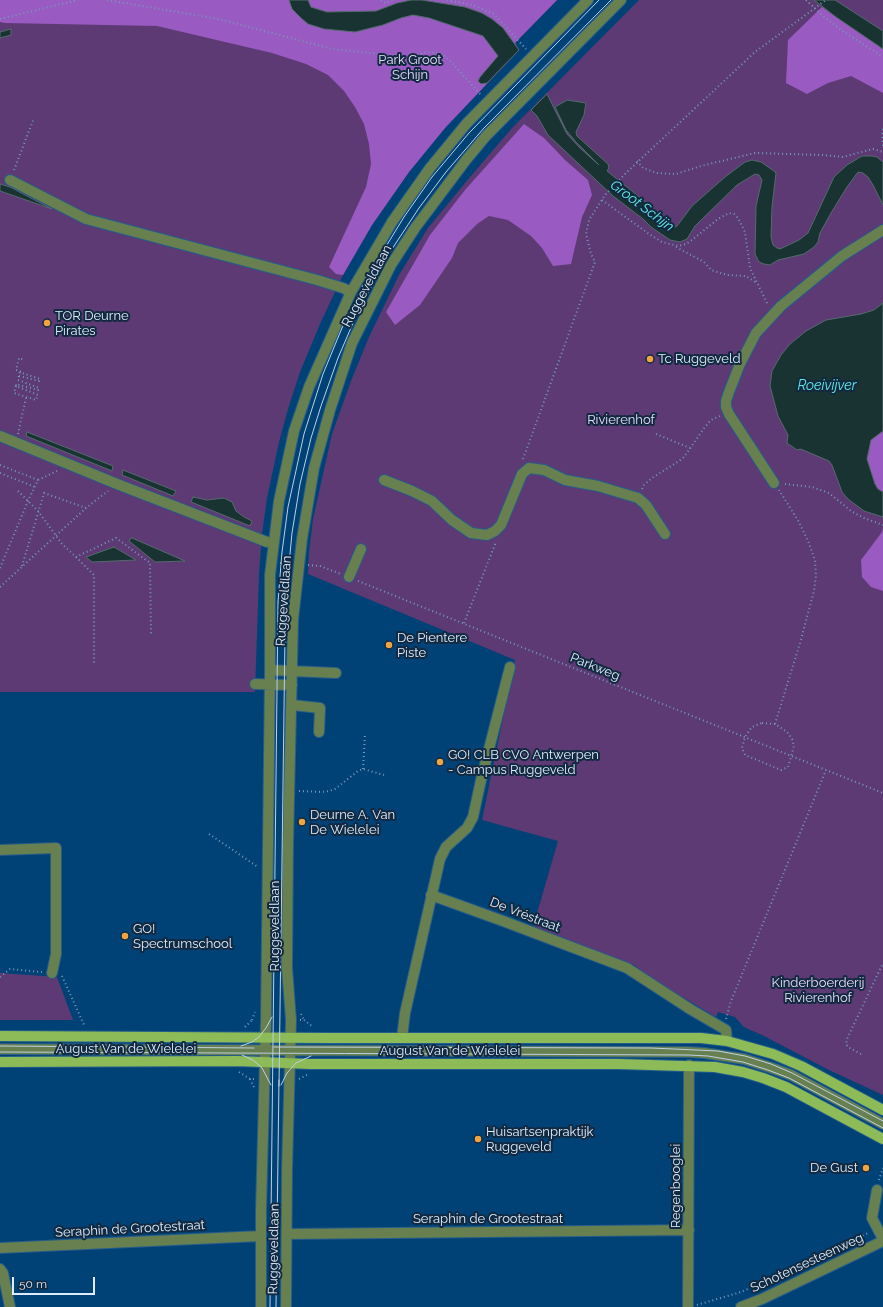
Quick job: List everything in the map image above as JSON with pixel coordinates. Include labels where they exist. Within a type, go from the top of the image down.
[{"type":"main road","name":"August Van de Wielelei","points":[[0,1036],[690,1038],[727,1041],[773,1054],[801,1066],[883,1110]]},
{"type":"main road","name":"August Van de Wielelei","points":[[0,1062],[689,1065],[725,1068],[763,1078],[786,1087],[883,1139]]},
{"type":"street","name":"Ruggeveldlaan","points":[[261,1307],[270,684],[270,576],[276,523],[287,458],[309,387],[351,292],[392,222],[430,168],[467,123],[588,0]]},
{"type":"street","name":"Ruggeveldlaan","points":[[286,1307],[288,1234],[287,1170],[291,1037],[287,944],[293,620],[298,565],[312,476],[330,410],[352,343],[391,265],[429,209],[486,136],[621,0]]},
{"type":"street","points":[[10,180],[86,219],[310,278],[344,288],[351,292]]},
{"type":"street","points":[[774,483],[729,414],[726,407],[726,401],[740,364],[756,333],[775,312],[811,280],[842,256],[883,230]]},
{"type":"street","points":[[0,436],[117,484],[268,542]]},
{"type":"street","points":[[384,480],[417,493],[432,501],[452,520],[471,533],[486,535],[495,531],[501,525],[522,474],[529,468],[544,470],[565,480],[598,486],[638,498],[646,505],[665,534]]},
{"type":"street","points":[[349,577],[360,549]]},
{"type":"street","points":[[402,1038],[405,1013],[440,859],[446,847],[467,828],[473,817],[510,666]]},
{"type":"street","points":[[270,670],[336,673]]},
{"type":"street","points":[[255,684],[292,685]]},
{"type":"street","points":[[292,706],[320,708],[319,732]]},
{"type":"street","points":[[0,850],[56,848],[56,954],[52,973]]},
{"type":"street","name":"De Vréstraat","points":[[431,895],[627,968],[690,1009],[726,1030]]},
{"type":"street","points":[[726,1030],[727,1041]]},
{"type":"street","name":"August Van de Wielelei","points":[[0,1049],[681,1052],[718,1054],[744,1059],[791,1075],[883,1124]]},
{"type":"street","name":"Regenbooglei","points":[[689,1065],[689,1230],[693,1306]]},
{"type":"street","name":"Schotensesteenweg","points":[[741,1307],[762,1299],[883,1240],[872,1218],[876,1190]]},
{"type":"street","name":"Seraphin de Grootestraat","points":[[288,1234],[689,1230]]},
{"type":"street","name":"Seraphin de Grootestraat","points":[[0,1248],[261,1236]]},
{"type":"street","points":[[0,1269],[10,1307]]},
{"type":"path","points":[[0,19],[78,0]]},
{"type":"path","points":[[106,0],[219,19],[332,49],[408,57],[427,52],[442,54],[482,95]]},
{"type":"path","points":[[381,0],[385,3],[392,0]]},
{"type":"path","points":[[447,0],[473,4],[494,14],[526,49]]},
{"type":"path","points":[[806,0],[833,24],[856,41],[883,57]]},
{"type":"path","points":[[522,474],[521,465],[595,262],[591,254],[586,234],[589,220],[605,195],[637,161],[755,52],[826,0]]},
{"type":"path","points":[[10,180],[34,118]]},
{"type":"path","points":[[883,129],[883,146]]},
{"type":"path","points":[[637,161],[643,168],[657,173],[676,174],[701,166],[755,153],[842,157],[873,149],[883,152]]},
{"type":"path","points":[[602,200],[649,234],[662,242],[687,252],[704,262],[711,270],[727,275],[746,276],[756,282]]},
{"type":"path","points":[[673,246],[686,244],[718,219],[729,213],[734,214],[738,218],[745,232],[750,268],[769,307],[775,312]]},
{"type":"path","points":[[19,376],[39,382],[40,379],[16,370],[20,358],[24,360]]},
{"type":"path","points":[[16,385],[38,395],[36,400],[14,394],[16,385],[18,380],[20,371]]},
{"type":"path","points":[[16,385],[38,390],[39,388],[18,380]]},
{"type":"path","points":[[15,442],[26,398]]},
{"type":"path","points":[[638,498],[644,485],[652,478],[679,461],[711,420],[722,415],[729,414]]},
{"type":"path","points":[[656,434],[690,448]]},
{"type":"path","points":[[0,568],[38,480],[68,464]]},
{"type":"path","points":[[0,465],[38,480]]},
{"type":"path","points":[[0,473],[35,487]]},
{"type":"path","points":[[774,483],[812,487],[828,493],[851,511],[864,518],[883,525]]},
{"type":"path","points":[[774,483],[799,522],[808,540],[815,560],[816,576],[814,591],[800,643],[775,724]]},
{"type":"path","points":[[0,587],[86,508],[117,484]]},
{"type":"path","points":[[18,491],[38,511],[56,536],[94,575],[94,663]]},
{"type":"path","points":[[22,567],[44,493],[86,508]]},
{"type":"path","points":[[464,623],[497,538],[495,531]]},
{"type":"path","points":[[76,557],[116,538],[150,563],[151,634]]},
{"type":"path","name":"Parkweg","points":[[298,565],[320,566],[349,577],[883,793]]},
{"type":"path","points":[[757,724],[775,724],[787,732],[792,739],[794,746],[788,767],[781,770],[745,755],[742,748],[745,737],[757,724]]},
{"type":"path","points":[[363,769],[365,734]]},
{"type":"path","points":[[299,791],[329,792],[363,769],[384,775]]},
{"type":"path","points":[[726,1030],[726,1016],[731,1001],[826,770]]},
{"type":"path","points":[[209,834],[259,868]]},
{"type":"path","points":[[861,1054],[848,1047],[846,1044],[847,1038],[883,963]]},
{"type":"path","points":[[0,977],[10,969],[52,973],[61,976],[88,1031]]},
{"type":"path","points":[[289,1079],[301,1079],[310,1073]]},
{"type":"path","points":[[693,1306],[741,1292],[805,1264],[877,1228]]},
{"type":"green space","points":[[0,0],[557,0],[515,43],[519,50],[445,128],[409,172],[372,225],[343,275],[320,324],[300,372],[288,409],[267,498],[262,534],[259,574],[255,692],[0,692]]},
{"type":"green space","name":"Park Groot Schijn","points":[[0,0],[557,0],[515,43],[519,50],[445,128],[409,172],[372,225],[343,275],[336,274],[329,267],[366,187],[371,164],[369,144],[364,124],[344,91],[328,75],[306,64],[272,53],[157,26],[0,22]]},
{"type":"green space","name":"Rivierenhof","points":[[639,0],[883,0],[883,1095],[829,1070],[744,1027],[735,1017],[718,1012],[716,1017],[652,979],[634,965],[533,927],[558,841],[482,820],[515,660],[308,574],[313,519],[332,434],[369,337],[399,275],[428,228],[512,128]]},
{"type":"green space","points":[[822,7],[883,49],[883,93],[851,76],[828,83],[807,94],[786,83],[788,40]]},
{"type":"green space","points":[[524,124],[544,138],[565,160],[588,180],[592,195],[582,217],[571,264],[553,266],[542,248],[531,236],[508,220],[489,216],[477,224],[458,243],[452,258],[420,305],[395,325],[386,312],[430,235],[465,190]]},
{"type":"green space","points":[[883,431],[883,492],[878,489],[875,484],[867,459],[871,440]]},
{"type":"green space","points":[[883,528],[883,591],[871,587],[862,577],[861,560],[882,532]]},
{"type":"green space","points":[[0,973],[57,977],[73,1020],[0,1020]]},
{"type":"water","points":[[289,0],[308,0],[311,7],[327,12],[376,11],[397,3],[411,0],[422,0],[465,7],[482,13],[492,19],[503,28],[519,50],[487,83],[481,84],[478,81],[480,77],[498,56],[483,36],[429,18],[413,15],[355,32],[324,29],[308,24],[292,9]]},
{"type":"water","points":[[814,0],[835,0],[883,31],[883,49],[836,17]]},
{"type":"water","points":[[11,29],[11,35],[0,38],[0,32]]},
{"type":"water","name":"Groot Schijn","points":[[547,94],[567,134],[599,165],[566,130],[555,107],[567,100],[586,103],[584,115],[576,132],[577,136],[608,164],[609,168],[607,171],[675,227],[692,206],[725,177],[745,162],[752,160],[761,162],[776,173],[772,207],[771,237],[773,245],[777,248],[780,249],[799,240],[808,233],[834,177],[847,165],[862,156],[877,157],[883,162],[883,205],[868,177],[863,173],[858,172],[831,213],[820,233],[818,242],[814,247],[804,254],[778,260],[770,265],[764,264],[759,262],[755,254],[756,206],[762,180],[759,175],[755,174],[737,185],[695,226],[687,239],[680,242],[670,240],[651,227],[613,196],[548,135],[537,116],[531,110]]},
{"type":"water","points":[[0,184],[10,187],[52,209],[0,191]]},
{"type":"water","name":"Roeivijver","points":[[883,303],[883,431],[871,440],[867,459],[875,484],[878,489],[883,492],[883,517],[864,511],[848,499],[842,492],[832,465],[829,461],[803,450],[797,450],[787,443],[788,435],[778,416],[770,386],[772,371],[781,355],[790,344],[806,331],[826,320],[861,314],[874,310]]},
{"type":"water","points":[[27,432],[113,466],[112,471],[26,436]]},
{"type":"water","points":[[123,470],[176,491],[173,496],[122,475]]},
{"type":"water","points":[[193,497],[207,500],[224,498],[232,502],[236,511],[252,521],[250,526],[191,502]]},
{"type":"water","points":[[131,538],[185,561],[155,562],[129,541]]},
{"type":"water","points":[[114,547],[136,560],[92,562],[86,557]]},
{"type":"tram line","points":[[270,1307],[278,602],[282,552],[288,507],[304,434],[323,374],[342,328],[366,279],[404,217],[432,177],[469,133],[599,0]]},
{"type":"tram line","points":[[279,1086],[285,634],[292,533],[300,484],[311,438],[338,358],[359,309],[392,249],[419,208],[446,172],[484,128],[611,0]]},
{"type":"tram line","points":[[241,1046],[252,1042],[259,1037],[272,1017]]},
{"type":"tram line","points":[[0,1046],[254,1048]]},
{"type":"tram line","points":[[274,1047],[651,1048],[718,1051],[745,1056],[771,1064],[792,1073],[883,1121]]},
{"type":"tram line","points":[[0,1052],[708,1056],[743,1062],[789,1078],[883,1128]]},
{"type":"tram line","points":[[242,1055],[253,1060],[262,1068],[271,1085]]},
{"type":"tram line","points":[[281,1085],[287,1073],[296,1063],[311,1056]]},
{"type":"tram line","points":[[276,1307],[279,1080]]},
{"type":"place","name":"TOR Deurne Pirates","points":[[47,323]]},
{"type":"place","name":"Tc Ruggeveld","points":[[650,359]]},
{"type":"place","name":"De Pientere Piste","points":[[389,645]]},
{"type":"place","name":"GO! CLB CVO Antwerpen - Campus Ruggeveld","points":[[440,762]]},
{"type":"place","name":"Deurne A. Van De Wielelei","points":[[302,822]]},
{"type":"place","name":"GO! Spectrumschool","points":[[125,936]]},
{"type":"place","name":"Huisartsenpraktijk Ruggeveld","points":[[478,1139]]},
{"type":"place","name":"De Gust","points":[[866,1168]]},
{"type":"park label","name":"Kinderboerderij Rivierenhof","points":[[818,990]]}]
